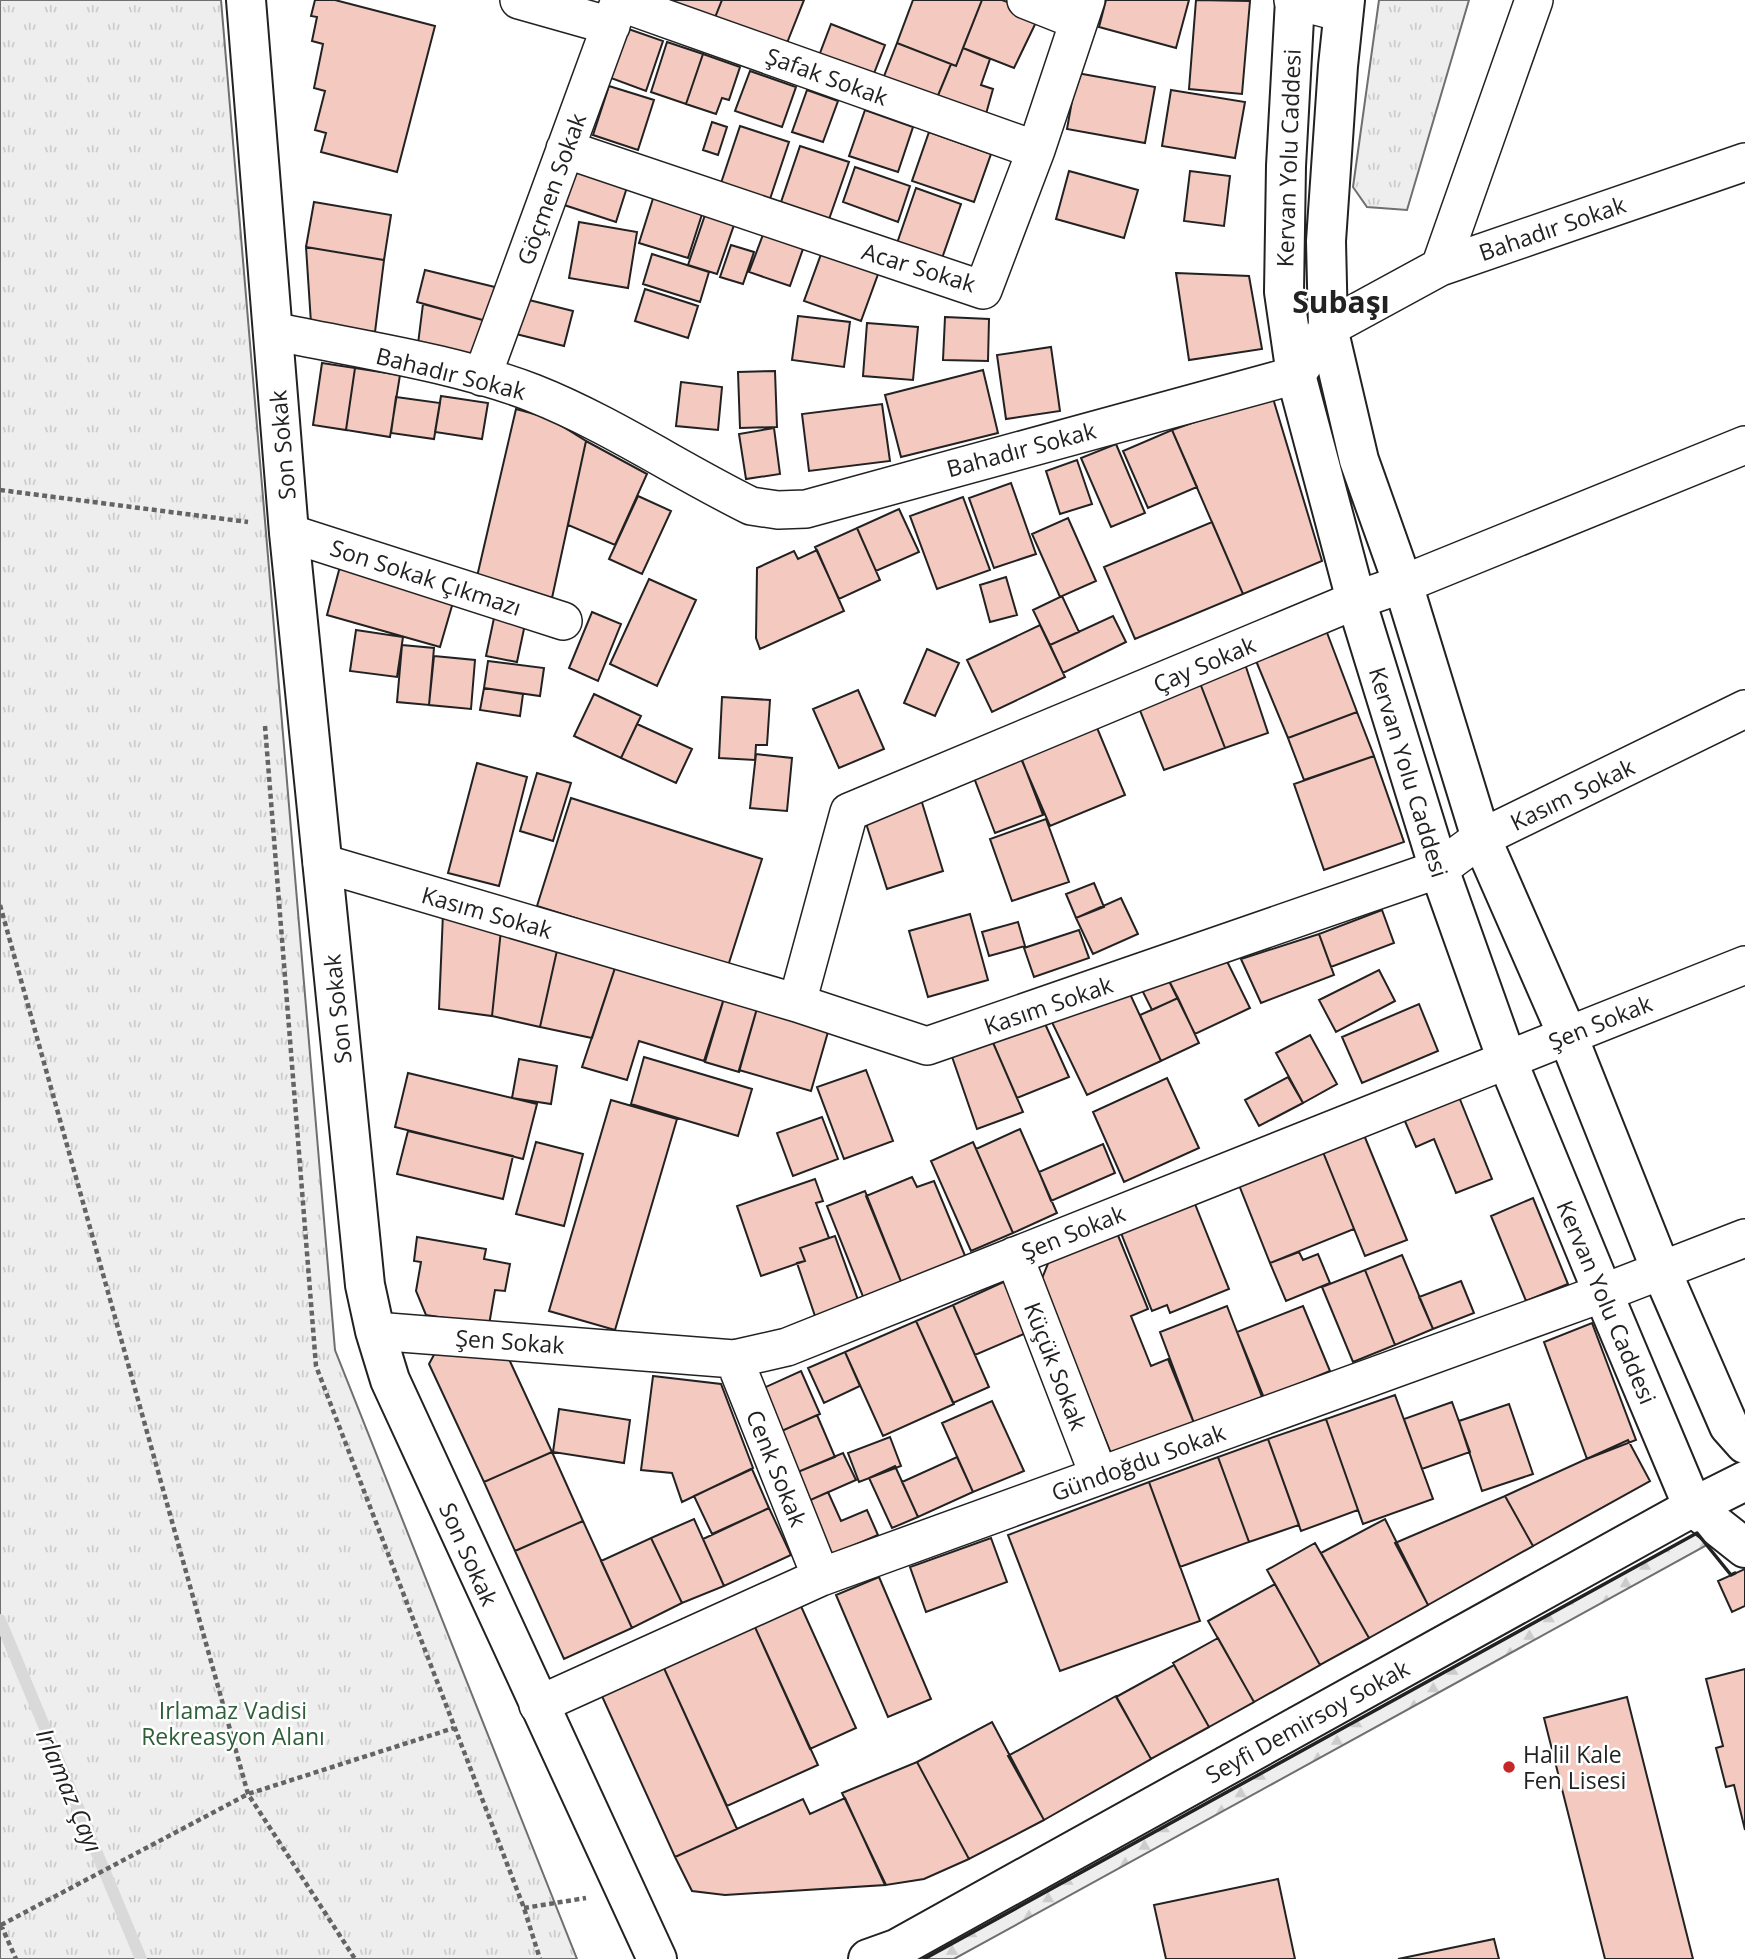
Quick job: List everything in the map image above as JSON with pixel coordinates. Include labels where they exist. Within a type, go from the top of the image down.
[{"type":"main road","name":"Son Sokak","points":[[246,0],[289,533],[365,1285],[390,1380],[657,1959]]},
{"type":"main road","name":"Kervan Yolu Caddesi","points":[[1294,0],[1286,166],[1284,292],[1296,374],[1356,600],[1438,869],[1507,1060],[1693,1507]]},
{"type":"main road","name":"Kervan Yolu Caddesi","points":[[1344,6],[1326,241],[1328,328],[1359,460],[1403,584],[1481,838],[1566,1034],[1661,1270],[1728,1426],[1745,1444]]},
{"type":"main road","name":"Seyfi Demirsoy Sokak","points":[[868,1959],[896,1950],[1693,1507],[1745,1481]]},
{"type":"main road","points":[[1693,1507],[1745,1548]]},
{"type":"street","name":"Şafak Sokak","points":[[519,0],[617,9],[1035,150]]},
{"type":"street","points":[[1026,0],[1083,10]]},
{"type":"street","points":[[1294,0],[1344,6]]},
{"type":"street","points":[[1440,267],[1534,0]]},
{"type":"street","name":"Göçmen Sokak","points":[[482,377],[617,9]]},
{"type":"street","name":"Acar Sokak","points":[[565,149],[983,290],[1083,10]]},
{"type":"street","name":"Bahadır Sokak","points":[[273,331],[482,377],[532,393],[577,413],[751,506],[778,510],[806,509],[1296,374],[1328,328],[1440,267],[1745,162]]},
{"type":"street","name":"Çay Sokak","points":[[797,1003],[849,812],[1356,600],[1403,584],[1745,444]]},
{"type":"street","name":"Son Sokak Çıkmazı","points":[[289,533],[563,621]]},
{"type":"street","name":"Kasım Sokak","points":[[322,863],[797,1003],[928,1046],[1438,869],[1481,838],[1745,709]]},
{"type":"street","name":"Şen Sokak","points":[[375,1331],[734,1359],[787,1347],[1507,1060],[1566,1034],[1745,965]]},
{"type":"street","name":"Gündoğdu Sokak","points":[[538,1705],[821,1577],[1603,1293],[1745,1238]]},
{"type":"street","name":"Küçük Sokak","points":[[1014,1256],[1098,1476]]},
{"type":"street","name":"Cenk Sokak","points":[[734,1359],[821,1577]]},
{"type":"path","points":[[0,490],[248,522]]},
{"type":"path","points":[[0,905],[248,1794],[355,1959]]},
{"type":"path","points":[[16,1959],[1,1923],[248,1794],[455,1728]]},
{"type":"path","points":[[540,1959],[524,1908],[625,1892]]},
{"type":"green space","name":"Irlamaz Vadisi Rekreasyon Alanı","points":[[0,0],[221,0],[335,1350],[577,1959],[0,1959]]},
{"type":"green space","points":[[1379,0],[1469,0],[1407,210],[1367,207],[1353,187]]},
{"type":"green space","points":[[1697,1533],[1707,1545],[954,1959],[924,1959]]},
{"type":"building","points":[[315,0],[335,0],[435,26],[397,172],[321,152],[326,133],[315,130],[325,91],[314,88],[323,44],[312,41],[317,17],[311,16]]},
{"type":"building","points":[[659,0],[722,0],[714,20]]},
{"type":"building","points":[[722,0],[804,0],[785,48],[714,20]]},
{"type":"building","points":[[913,0],[982,0],[956,66],[897,43]]},
{"type":"building","points":[[982,0],[1002,0],[1040,14],[1014,68],[963,48]]},
{"type":"building","points":[[1106,0],[1189,0],[1176,48],[1099,27]]},
{"type":"building","points":[[1196,0],[1250,1],[1242,94],[1189,89]]},
{"type":"building","points":[[831,24],[885,45],[871,81],[817,61]]},
{"type":"building","points":[[617,25],[663,41],[646,91],[600,74]]},
{"type":"building","points":[[667,42],[703,54],[686,104],[651,92]]},
{"type":"building","points":[[897,43],[951,64],[934,105],[881,84]]},
{"type":"building","points":[[963,48],[990,59],[981,85],[993,89],[984,121],[934,105],[951,64],[956,66]]},
{"type":"building","points":[[703,54],[740,67],[729,100],[722,98],[716,114],[686,104]]},
{"type":"building","points":[[750,71],[796,87],[782,127],[735,111]]},
{"type":"building","points":[[1077,73],[1155,87],[1145,143],[1067,129]]},
{"type":"building","points":[[609,86],[654,100],[638,150],[593,135]]},
{"type":"building","points":[[807,90],[838,101],[823,142],[792,132]]},
{"type":"building","points":[[1171,90],[1245,102],[1235,158],[1162,146]]},
{"type":"building","points":[[865,110],[913,127],[898,172],[849,156]]},
{"type":"building","points":[[712,122],[727,127],[718,155],[703,150]]},
{"type":"building","points":[[740,126],[789,142],[768,205],[719,189]]},
{"type":"building","points":[[929,132],[991,154],[974,202],[912,181]]},
{"type":"building","points":[[800,146],[849,162],[827,225],[779,208]]},
{"type":"building","points":[[569,161],[629,181],[616,222],[555,202]]},
{"type":"building","points":[[855,167],[910,186],[898,222],[843,202]]},
{"type":"building","points":[[1069,171],[1138,190],[1124,238],[1056,219]]},
{"type":"building","points":[[1190,171],[1230,176],[1224,226],[1184,221]]},
{"type":"building","points":[[916,188],[961,204],[940,264],[895,249]]},
{"type":"building","points":[[656,189],[705,205],[688,258],[639,243]]},
{"type":"building","points":[[314,202],[391,215],[384,260],[306,247]]},
{"type":"building","points":[[706,212],[735,222],[717,274],[688,265]]},
{"type":"building","points":[[579,222],[637,232],[628,288],[569,278]]},
{"type":"building","points":[[764,232],[804,246],[790,286],[749,272]]},
{"type":"building","points":[[731,245],[754,252],[743,284],[720,277]]},
{"type":"building","points":[[824,246],[881,266],[861,321],[804,301]]},
{"type":"building","points":[[306,247],[384,260],[375,332],[311,323]]},
{"type":"building","points":[[652,254],[709,272],[700,302],[643,284]]},
{"type":"building","points":[[425,270],[499,288],[490,322],[417,302]]},
{"type":"building","points":[[1176,273],[1249,276],[1262,349],[1189,360]]},
{"type":"building","points":[[645,289],[698,306],[688,338],[635,321]]},
{"type":"building","points":[[521,298],[573,311],[564,346],[512,333]]},
{"type":"building","points":[[423,304],[490,322],[480,360],[418,344]]},
{"type":"building","points":[[798,316],[850,322],[844,367],[792,360]]},
{"type":"building","points":[[945,317],[989,319],[988,361],[943,360]]},
{"type":"building","points":[[867,323],[918,327],[913,380],[863,376]]},
{"type":"building","points":[[1051,347],[1060,411],[1006,419],[997,355]]},
{"type":"building","points":[[322,363],[355,368],[346,430],[313,425]]},
{"type":"building","points":[[355,368],[400,375],[390,437],[346,430]]},
{"type":"building","points":[[983,370],[998,433],[901,457],[885,395]]},
{"type":"building","points":[[775,371],[777,427],[740,428],[738,372]]},
{"type":"building","points":[[681,382],[722,387],[718,430],[676,426]]},
{"type":"building","points":[[1272,395],[1322,561],[1243,594],[1172,430]]},
{"type":"building","points":[[441,396],[488,403],[482,439],[435,432]]},
{"type":"building","points":[[396,397],[440,403],[434,439],[391,433]]},
{"type":"building","points":[[882,404],[890,461],[809,471],[802,414]]},
{"type":"building","points":[[516,409],[549,418],[586,441],[552,598],[476,581]]},
{"type":"building","points":[[774,428],[780,474],[746,479],[739,434]]},
{"type":"building","points":[[1172,430],[1197,487],[1148,508],[1123,451]]},
{"type":"building","points":[[586,441],[647,474],[615,545],[568,525]]},
{"type":"building","points":[[1116,444],[1145,513],[1111,527],[1081,458]]},
{"type":"building","points":[[1077,460],[1092,504],[1060,514],[1046,471]]},
{"type":"building","points":[[1011,483],[1036,554],[994,568],[969,498]]},
{"type":"building","points":[[638,496],[671,511],[642,574],[609,559]]},
{"type":"building","points":[[963,497],[990,570],[937,589],[910,516]]},
{"type":"building","points":[[899,509],[919,552],[876,571],[857,528]]},
{"type":"building","points":[[1068,518],[1096,581],[1060,597],[1032,534]]},
{"type":"building","points":[[1212,522],[1243,594],[1135,639],[1104,567]]},
{"type":"building","points":[[857,528],[880,580],[839,599],[815,547]]},
{"type":"building","points":[[817,550],[844,611],[760,649],[756,638],[757,568],[794,551],[798,559]]},
{"type":"building","points":[[342,559],[456,592],[440,647],[327,615]]},
{"type":"building","points":[[1006,577],[1017,615],[990,622],[980,585]]},
{"type":"building","points":[[649,579],[696,600],[657,686],[610,664]]},
{"type":"building","points":[[1062,596],[1079,632],[1050,645],[1033,610]]},
{"type":"building","points":[[592,612],[621,624],[598,681],[569,668]]},
{"type":"building","points":[[1113,616],[1126,642],[1063,673],[1050,645]]},
{"type":"building","points":[[494,618],[525,624],[517,662],[486,656]]},
{"type":"building","points":[[1040,625],[1065,677],[992,712],[967,660]]},
{"type":"building","points":[[356,630],[403,637],[397,677],[350,671]]},
{"type":"building","points":[[1326,630],[1357,712],[1288,738],[1254,656]]},
{"type":"building","points":[[402,645],[434,648],[429,705],[397,702]]},
{"type":"building","points":[[927,649],[959,663],[935,716],[904,703]]},
{"type":"building","points":[[434,656],[475,660],[471,709],[429,705]]},
{"type":"building","points":[[488,661],[544,668],[540,696],[484,688]]},
{"type":"building","points":[[1245,664],[1268,733],[1225,748],[1200,683]]},
{"type":"building","points":[[1200,683],[1225,748],[1164,770],[1139,708]]},
{"type":"building","points":[[484,688],[523,694],[520,716],[480,710]]},
{"type":"building","points":[[858,690],[884,749],[839,768],[813,709]]},
{"type":"building","points":[[594,694],[641,716],[621,758],[574,736]]},
{"type":"building","points":[[722,697],[770,700],[767,745],[756,745],[755,760],[719,758]]},
{"type":"building","points":[[1357,712],[1374,756],[1304,780],[1288,738]]},
{"type":"building","points":[[1095,723],[1125,795],[1050,826],[1019,754]]},
{"type":"building","points":[[637,724],[692,749],[676,783],[621,758]]},
{"type":"building","points":[[1016,744],[1043,815],[995,833],[968,762]]},
{"type":"building","points":[[756,754],[792,758],[787,811],[750,808]]},
{"type":"building","points":[[1374,756],[1404,842],[1324,870],[1294,784]]},
{"type":"building","points":[[477,763],[527,777],[499,886],[448,873]]},
{"type":"building","points":[[537,773],[571,783],[553,841],[520,831]]},
{"type":"building","points":[[920,796],[943,871],[887,889],[863,814]]},
{"type":"building","points":[[571,798],[762,859],[728,966],[537,906]]},
{"type":"building","points":[[1046,819],[1069,882],[1012,901],[990,839]]},
{"type":"building","points":[[1094,883],[1104,907],[1076,918],[1066,894]]},
{"type":"building","points":[[1121,898],[1138,934],[1093,954],[1076,918]]},
{"type":"building","points":[[1382,910],[1394,943],[1331,967],[1319,934]]},
{"type":"building","points":[[443,913],[501,930],[492,1016],[439,1009]]},
{"type":"building","points":[[970,914],[988,980],[928,997],[909,931]]},
{"type":"building","points":[[1018,922],[1025,946],[989,956],[982,932]]},
{"type":"building","points":[[501,930],[558,946],[540,1027],[492,1016]]},
{"type":"building","points":[[1079,930],[1089,958],[1034,977],[1024,948]]},
{"type":"building","points":[[1319,934],[1334,975],[1261,1003],[1241,959]]},
{"type":"building","points":[[558,946],[617,962],[592,1038],[540,1027]]},
{"type":"building","points":[[1220,947],[1250,1008],[1195,1034],[1165,973]]},
{"type":"building","points":[[617,962],[725,995],[704,1061],[639,1041],[627,1080],[582,1067]]},
{"type":"building","points":[[1379,970],[1395,1001],[1336,1032],[1319,1000]]},
{"type":"building","points":[[1165,973],[1178,998],[1152,1010],[1140,986]]},
{"type":"building","points":[[1124,981],[1161,1061],[1087,1095],[1049,1016]]},
{"type":"building","points":[[725,995],[758,1005],[739,1072],[705,1062]]},
{"type":"building","points":[[1178,998],[1199,1043],[1161,1061],[1140,1015]]},
{"type":"building","points":[[1419,1004],[1438,1051],[1362,1083],[1342,1037]]},
{"type":"building","points":[[758,1005],[830,1025],[811,1091],[739,1070]]},
{"type":"building","points":[[1042,1017],[1069,1077],[1017,1098],[991,1038]]},
{"type":"building","points":[[1310,1035],[1337,1084],[1303,1103],[1276,1053]]},
{"type":"building","points":[[991,1038],[1023,1112],[977,1129],[950,1051]]},
{"type":"building","points":[[644,1057],[752,1089],[738,1136],[631,1104]]},
{"type":"building","points":[[519,1059],[557,1066],[551,1104],[512,1098]]},
{"type":"building","points":[[866,1070],[893,1141],[844,1159],[817,1087]]},
{"type":"building","points":[[408,1073],[537,1104],[523,1159],[395,1127]]},
{"type":"building","points":[[1288,1077],[1303,1103],[1259,1126],[1245,1100]]},
{"type":"building","points":[[1167,1078],[1199,1148],[1124,1182],[1093,1112]]},
{"type":"building","points":[[1459,1097],[1492,1179],[1456,1193],[1434,1139],[1416,1147],[1404,1119]]},
{"type":"building","points":[[611,1100],[677,1119],[615,1330],[549,1311]]},
{"type":"building","points":[[822,1117],[838,1159],[793,1176],[777,1133]]},
{"type":"building","points":[[1020,1129],[1057,1213],[1013,1233],[976,1149]]},
{"type":"building","points":[[408,1131],[513,1156],[503,1199],[397,1174]]},
{"type":"building","points":[[1364,1135],[1407,1240],[1365,1256],[1323,1152]]},
{"type":"building","points":[[536,1142],[583,1154],[564,1226],[516,1214]]},
{"type":"building","points":[[973,1142],[1013,1233],[971,1251],[931,1161]]},
{"type":"building","points":[[1103,1144],[1115,1173],[1051,1201],[1039,1172]]},
{"type":"building","points":[[1323,1152],[1354,1229],[1270,1263],[1239,1185]]},
{"type":"building","points":[[912,1177],[917,1187],[934,1181],[966,1258],[902,1284],[866,1196]]},
{"type":"building","points":[[815,1179],[823,1201],[816,1203],[829,1238],[800,1248],[805,1261],[761,1276],[737,1206]]},
{"type":"building","points":[[865,1191],[902,1284],[864,1299],[827,1206]]},
{"type":"building","points":[[1533,1198],[1568,1284],[1526,1301],[1491,1216]]},
{"type":"building","points":[[1195,1204],[1229,1289],[1170,1313],[1167,1305],[1152,1311],[1121,1233]]},
{"type":"building","points":[[1117,1233],[1148,1309],[1131,1316],[1151,1366],[1168,1359],[1194,1423],[1112,1456],[1041,1281],[1049,1261]]},
{"type":"building","points":[[835,1236],[858,1300],[815,1316],[797,1263],[805,1261],[800,1248]]},
{"type":"building","points":[[417,1237],[486,1249],[484,1259],[510,1264],[505,1291],[495,1290],[489,1325],[426,1315],[416,1291],[421,1262],[414,1261]]},
{"type":"building","points":[[1299,1252],[1303,1260],[1318,1254],[1330,1283],[1286,1301],[1270,1263]]},
{"type":"building","points":[[1402,1255],[1433,1329],[1395,1345],[1365,1270]]},
{"type":"building","points":[[1365,1270],[1395,1345],[1353,1362],[1322,1287]]},
{"type":"building","points":[[1010,1279],[1033,1330],[975,1355],[953,1305]]},
{"type":"building","points":[[1461,1281],[1474,1313],[1433,1329],[1419,1297]]},
{"type":"building","points":[[953,1305],[989,1387],[953,1403],[916,1321]]},
{"type":"building","points":[[1227,1306],[1262,1397],[1194,1423],[1160,1332]]},
{"type":"building","points":[[1303,1306],[1330,1371],[1264,1398],[1237,1332]]},
{"type":"building","points":[[916,1321],[954,1404],[883,1436],[845,1352]]},
{"type":"building","points":[[1592,1323],[1636,1440],[1587,1459],[1544,1342]]},
{"type":"building","points":[[436,1351],[508,1357],[552,1452],[484,1482],[429,1364]]},
{"type":"building","points":[[845,1352],[860,1386],[824,1403],[808,1368]]},
{"type":"building","points":[[801,1371],[820,1414],[775,1434],[757,1391]]},
{"type":"building","points":[[653,1376],[721,1384],[753,1468],[682,1502],[672,1473],[641,1470]]},
{"type":"building","points":[[1395,1395],[1433,1499],[1363,1524],[1326,1419]]},
{"type":"building","points":[[992,1401],[1024,1471],[973,1492],[942,1423]]},
{"type":"building","points":[[1452,1402],[1470,1452],[1422,1469],[1404,1419]]},
{"type":"building","points":[[1509,1404],[1533,1474],[1482,1491],[1459,1421]]},
{"type":"building","points":[[559,1409],[630,1420],[624,1463],[553,1452]]},
{"type":"building","points":[[817,1415],[835,1457],[793,1474],[775,1434]]},
{"type":"building","points":[[1326,1419],[1358,1510],[1301,1531],[1268,1439]]},
{"type":"building","points":[[890,1437],[901,1466],[859,1482],[848,1453]]},
{"type":"building","points":[[1268,1439],[1299,1525],[1249,1542],[1218,1457]]},
{"type":"building","points":[[1628,1440],[1650,1481],[1533,1546],[1505,1496]]},
{"type":"building","points":[[552,1452],[583,1521],[515,1551],[484,1482]]},
{"type":"building","points":[[843,1453],[856,1480],[806,1502],[793,1474]]},
{"type":"building","points":[[957,1457],[973,1492],[918,1517],[902,1482]]},
{"type":"building","points":[[1218,1457],[1249,1542],[1180,1567],[1149,1482]]},
{"type":"building","points":[[895,1466],[918,1517],[892,1528],[869,1478]]},
{"type":"building","points":[[752,1469],[769,1508],[712,1534],[694,1496]]},
{"type":"building","points":[[1149,1482],[1200,1621],[1060,1671],[1008,1535]]},
{"type":"building","points":[[828,1492],[841,1521],[867,1510],[878,1535],[829,1556],[806,1502]]},
{"type":"building","points":[[1505,1496],[1533,1546],[1428,1605],[1395,1543]]},
{"type":"building","points":[[769,1508],[791,1555],[724,1586],[703,1539]]},
{"type":"building","points":[[694,1519],[724,1586],[682,1603],[651,1538]]},
{"type":"building","points":[[1385,1519],[1428,1605],[1369,1638],[1321,1553]]},
{"type":"building","points":[[583,1521],[632,1628],[564,1659],[515,1551]]},
{"type":"building","points":[[651,1538],[682,1603],[632,1628],[601,1561]]},
{"type":"building","points":[[991,1538],[1007,1582],[926,1612],[910,1567]]},
{"type":"building","points":[[1315,1543],[1369,1638],[1320,1665],[1267,1570]]},
{"type":"building","points":[[1745,1569],[1745,1606],[1732,1612],[1718,1581]]},
{"type":"building","points":[[879,1577],[931,1699],[888,1717],[836,1595]]},
{"type":"building","points":[[1275,1584],[1320,1665],[1254,1702],[1208,1621]]},
{"type":"building","points":[[800,1604],[856,1728],[810,1749],[754,1625]]},
{"type":"building","points":[[754,1625],[818,1765],[727,1806],[663,1666]]},
{"type":"building","points":[[1218,1638],[1254,1702],[1209,1727],[1173,1663]]},
{"type":"building","points":[[1174,1665],[1209,1727],[1151,1759],[1116,1697]]},
{"type":"building","points":[[663,1666],[737,1829],[675,1857],[601,1694]]},
{"type":"building","points":[[1745,1669],[1745,1830],[1734,1785],[1726,1787],[1716,1748],[1723,1746],[1706,1679]]},
{"type":"building","points":[[1116,1696],[1151,1759],[1044,1820],[1008,1756]]},
{"type":"building","points":[[1627,1697],[1693,1959],[1605,1959],[1544,1718]]},
{"type":"building","points":[[992,1722],[1044,1820],[969,1859],[917,1762]]},
{"type":"building","points":[[917,1762],[969,1859],[924,1879],[886,1885],[842,1793]]},
{"type":"building","points":[[845,1798],[885,1885],[725,1895],[692,1891],[675,1857],[803,1799],[810,1814]]},
{"type":"building","points":[[1278,1879],[1295,1959],[1166,1959],[1154,1905]]},
{"type":"building","points":[[1494,1939],[1499,1959],[1398,1959]]},
{"type":"waterway","name":"Irlamaz Çayı","points":[[0,1620],[141,1959]]},
{"type":"wall","points":[[924,1959],[1697,1533],[1731,1575],[1735,1573]]},
{"type":"place","name":"Halil Kale Fen Lisesi","points":[[1509,1767]]},
{"type":"district","name":"Subaşı","points":[[1341,301]]}]
